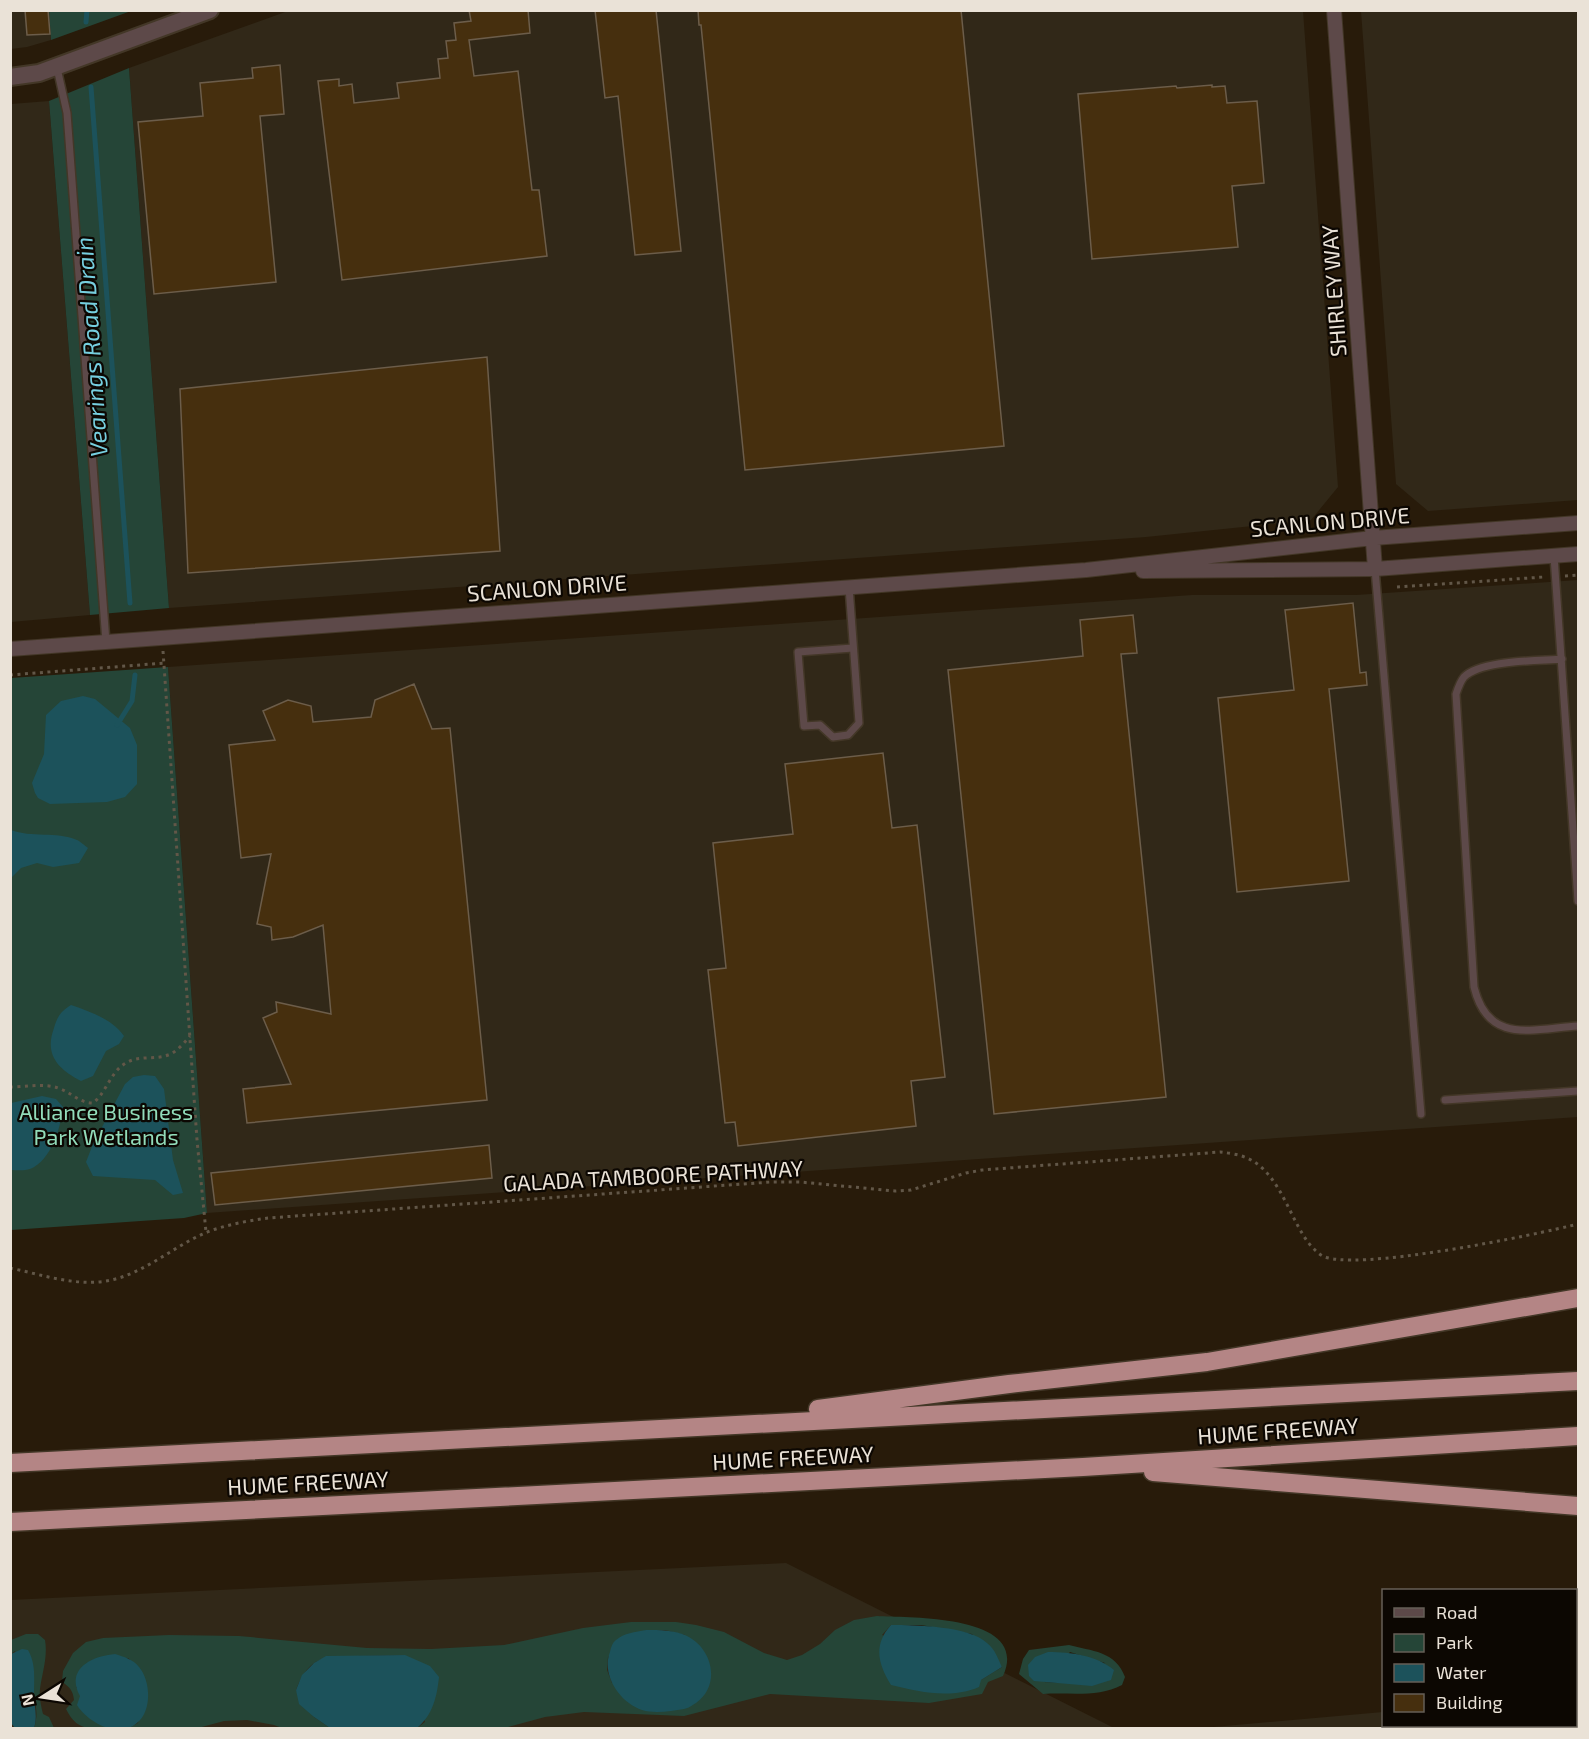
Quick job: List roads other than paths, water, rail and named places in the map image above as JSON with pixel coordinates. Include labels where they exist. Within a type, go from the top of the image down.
[{"type":"highway","points":[[679,1427],[1009,1384],[1207,1362],[1578,1298]]},
{"type":"highway","name":"HUME FREEWAY","points":[[10,1463],[1578,1381]]},
{"type":"highway","name":"HUME FREEWAY","points":[[10,1522],[1083,1467],[1578,1436]]},
{"type":"highway","points":[[1083,1467],[1578,1506]]},
{"type":"street","points":[[10,77],[39,73],[57,67],[210,10]]},
{"type":"street","name":"SHIRLEY WAY","points":[[1334,10],[1375,569]]},
{"type":"street","name":"SCANLON DRIVE","points":[[10,649],[1086,570],[1373,538],[1578,523]]},
{"type":"street","name":"SCANLON DRIVE","points":[[1086,570],[1375,569],[1578,554]]},
{"type":"lane","points":[[57,67],[67,113],[106,642]]},
{"type":"lane","points":[[1554,556],[1578,901]]},
{"type":"lane","points":[[1375,569],[1421,1114]]},
{"type":"lane","points":[[849,587],[859,723],[848,735],[833,737],[820,725],[804,726],[798,652],[853,648]]},
{"type":"lane","points":[[1562,659],[1483,666],[1465,676],[1456,694],[1474,987],[1477,998],[1491,1021],[1501,1028],[1512,1030],[1578,1026]]},
{"type":"lane","points":[[1445,1100],[1578,1091]]},
{"type":"water","points":[[83,696],[95,699],[130,728],[137,745],[137,784],[125,797],[107,802],[50,804],[38,798],[32,783],[44,754],[46,715],[61,701]]},
{"type":"water","points":[[11,830],[27,834],[69,837],[88,848],[79,863],[53,867],[37,863],[21,868],[11,878]]},
{"type":"water","points":[[71,1005],[107,1021],[124,1036],[119,1044],[106,1051],[93,1076],[81,1081],[60,1066],[55,1060],[51,1046],[51,1038],[58,1017]]},
{"type":"water","points":[[155,1076],[164,1089],[173,1160],[183,1193],[173,1195],[155,1180],[93,1176],[86,1162],[125,1084],[133,1077]]},
{"type":"water","points":[[42,1096],[56,1099],[63,1107],[54,1142],[44,1159],[37,1165],[28,1170],[11,1170],[11,1103]]},
{"type":"water","points":[[891,1625],[942,1628],[979,1637],[990,1645],[1002,1667],[981,1680],[979,1687],[957,1693],[924,1692],[891,1685],[883,1670],[879,1655],[885,1632]]},
{"type":"water","points":[[646,1630],[682,1634],[703,1649],[711,1668],[711,1677],[709,1687],[696,1703],[684,1709],[663,1712],[647,1711],[626,1701],[614,1687],[608,1670],[613,1644],[630,1633]]},
{"type":"water","points":[[22,1649],[28,1650],[33,1666],[36,1715],[34,1728],[15,1728],[11,1723],[11,1654]]},
{"type":"water","points":[[1048,1652],[1074,1654],[1099,1661],[1114,1670],[1111,1680],[1092,1686],[1034,1681],[1029,1676],[1028,1665],[1035,1657]]},
{"type":"water","points":[[115,1654],[137,1664],[148,1688],[147,1704],[142,1718],[130,1728],[104,1727],[88,1718],[77,1705],[80,1696],[76,1687],[78,1671],[90,1661]]},
{"type":"water","points":[[405,1655],[430,1666],[439,1677],[433,1705],[427,1717],[417,1728],[330,1728],[299,1704],[296,1690],[302,1675],[314,1663],[326,1656]]},
{"type":"waterway","name":"Vearings Road Drain","points":[[86,22],[87,10]]},
{"type":"waterway","name":"Vearings Road Drain","points":[[91,87],[130,603]]},
{"type":"waterway","name":"Vearings Road Drain","points":[[117,725],[132,701],[135,675]]},
{"type":"park label","name":"Alliance Business Park Wetlands","points":[[106,1124]]}]
